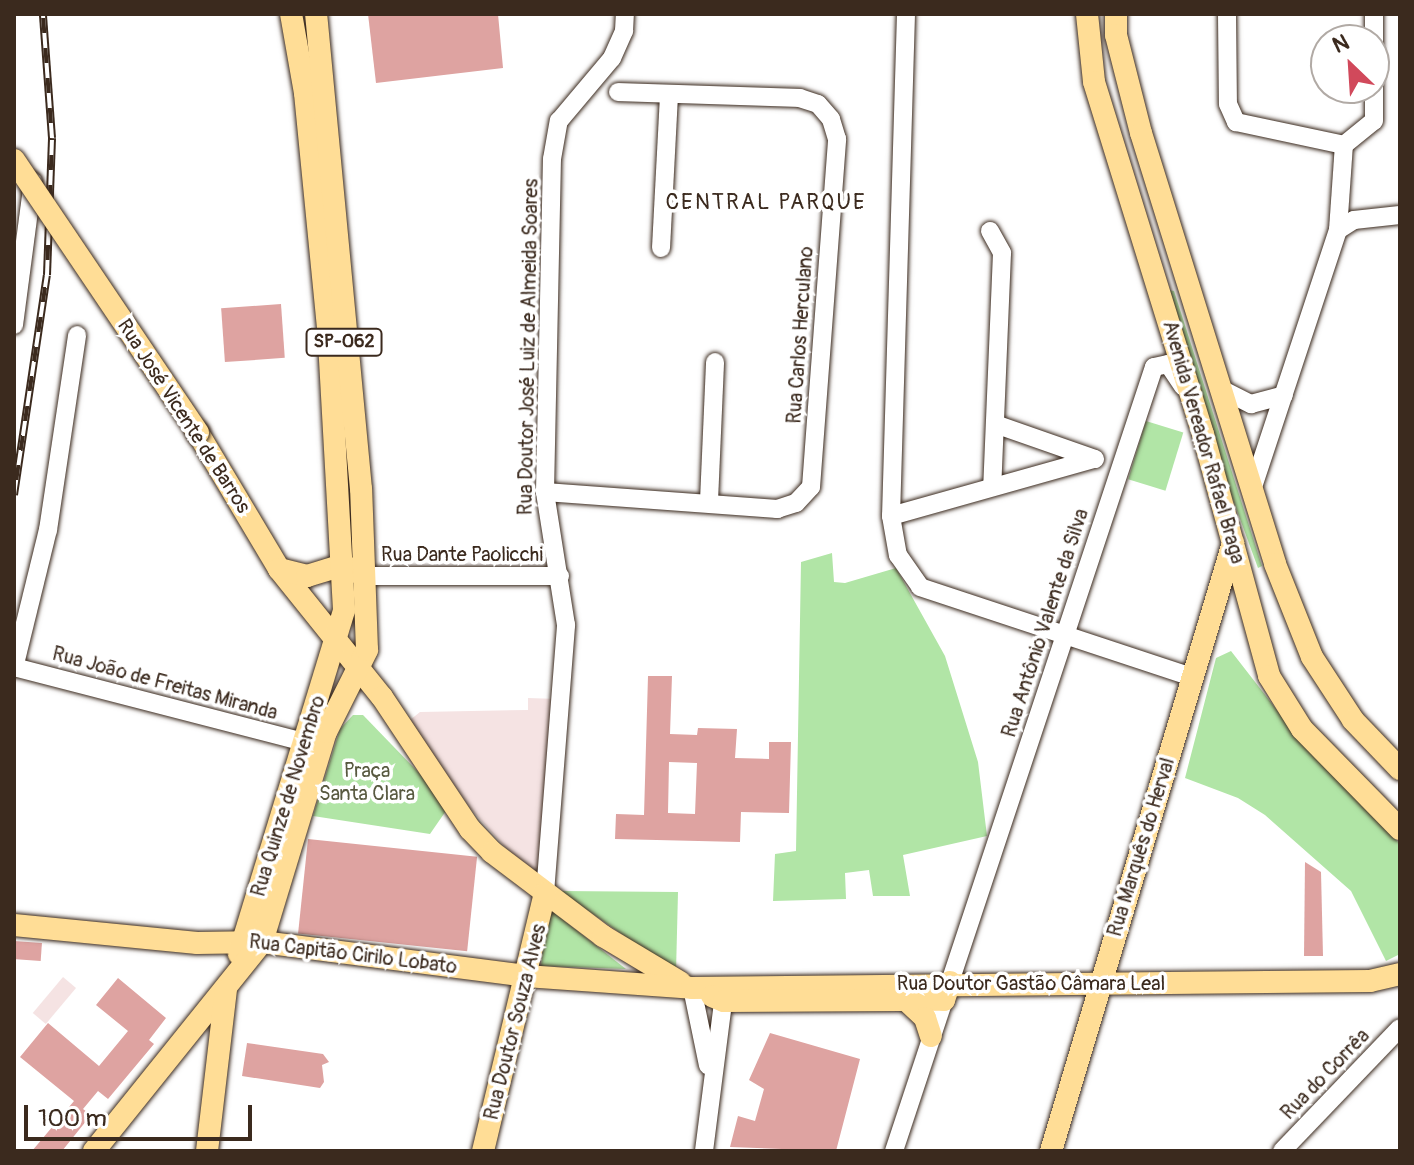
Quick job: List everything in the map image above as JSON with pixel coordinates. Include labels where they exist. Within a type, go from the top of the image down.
[{"type":"main road","name":"SP-062","points":[[291,14],[305,93],[329,338],[343,565],[344,610],[336,645]]},
{"type":"main road","name":"SP-062","points":[[316,14],[361,489],[367,650],[359,668]]},
{"type":"main road","name":"Avenida Vereador Rafael Braga","points":[[1087,14],[1087,41],[1102,106],[1203,434],[1269,676],[1283,703],[1329,759],[1400,829]]},
{"type":"main road","name":"Avenida Vereador Rafael Braga","points":[[1116,14],[1116,35],[1141,133],[1275,564],[1318,667],[1353,720],[1400,769]]},
{"type":"main road","points":[[1102,106],[1122,138],[1130,140],[1141,133]]},
{"type":"main road","name":"Rua José Vicente de Barros","points":[[14,160],[198,433],[279,569],[336,645],[359,668],[470,829],[545,893],[635,957],[692,988]]},
{"type":"main road","points":[[1124,177],[1141,167],[1161,200]]},
{"type":"main road","name":"Rua Marquês do Herval","points":[[1051,1151],[1233,543]]},
{"type":"main road","points":[[1242,572],[1259,577],[1275,564]]},
{"type":"main road","points":[[279,569],[307,576],[343,565],[364,576]]},
{"type":"main road","name":"Rua Quinze de Novembro","points":[[253,941],[304,742],[336,645]]},
{"type":"main road","name":"Rua Quinze de Novembro","points":[[207,1151],[225,992],[253,941],[326,732],[359,668]]},
{"type":"main road","name":"Rua Doutor Souza Alves","points":[[483,1151],[545,893]]},
{"type":"main road","name":"Rua Capitão Cirilo Lobato","points":[[14,925],[197,943],[253,941],[526,976],[692,988]]},
{"type":"main road","name":"Rua Doutor Gastão Câmara Leal","points":[[725,993],[947,991],[1100,983],[1370,981],[1400,974]]},
{"type":"main road","name":"Rua Doutor Gastão Câmara Leal","points":[[1370,981],[1400,994]]},
{"type":"main road","points":[[692,988],[725,993],[908,1002],[947,991]]},
{"type":"main road","name":"SP-062","points":[[94,1151],[225,992]]},
{"type":"main road","points":[[908,1002],[925,1018],[931,1036]]},
{"type":"street","name":"Rua Doutor José Luiz de Almeida Soares","points":[[545,893],[566,625],[560,576],[550,546],[545,492],[552,159],[559,121],[612,58],[624,31],[625,14]]},
{"type":"street","points":[[906,14],[891,516],[898,555],[920,587],[1192,677]]},
{"type":"street","points":[[1227,14],[1228,104],[1236,122],[1344,145]]},
{"type":"street","points":[[1252,490],[1338,230],[1344,145],[1374,121],[1374,14]]},
{"type":"street","name":"Rua Carlos Herculano","points":[[618,92],[800,98],[818,104],[831,119],[837,139],[811,487],[796,503],[777,509],[709,501]]},
{"type":"street","points":[[661,248],[669,95]]},
{"type":"street","points":[[14,325],[20,241],[34,174]]},
{"type":"street","points":[[1338,230],[1354,220],[1400,215]]},
{"type":"street","points":[[990,231],[1002,253],[992,487]]},
{"type":"street","points":[[14,667],[48,530],[77,335]]},
{"type":"street","points":[[545,492],[709,501],[715,362]]},
{"type":"street","name":"Rua Antônio Valente da Silva","points":[[894,1151],[1154,367],[1168,364],[1177,373],[1203,434]]},
{"type":"street","points":[[1219,388],[1251,404],[1284,395]]},
{"type":"street","points":[[995,424],[1119,468]]},
{"type":"street","points":[[891,516],[1094,459]]},
{"type":"street","name":"Rua Dante Paolicchi","points":[[364,576],[560,576]]},
{"type":"street","name":"Rua João de Freitas Miranda","points":[[14,667],[304,742]]},
{"type":"street","points":[[692,988],[711,1079]]},
{"type":"street","points":[[704,1151],[711,1079],[725,993]]},
{"type":"street","name":"Rua do Corrêa","points":[[1282,1151],[1400,1028]]},
{"type":"shaded area","points":[[528,698],[558,699],[543,877],[513,856],[470,808],[410,720],[420,712],[528,710]]},
{"type":"shaded area","points":[[63,977],[76,988],[46,1024],[33,1013]]},
{"type":"green space","points":[[1168,290],[1174,291],[1262,566],[1258,568],[1206,426]]},
{"type":"green space","points":[[1146,421],[1183,432],[1165,491],[1128,479]]},
{"type":"green space","points":[[832,553],[834,582],[845,583],[896,568],[945,656],[978,762],[987,836],[903,855],[910,896],[873,896],[869,870],[845,873],[846,899],[773,901],[775,854],[796,851],[801,562]]},
{"type":"green space","points":[[1231,651],[1297,736],[1400,844],[1400,954],[1386,961],[1351,891],[1265,815],[1238,798],[1185,778],[1216,658]]},
{"type":"green space","name":"Praça Santa Clara","points":[[353,715],[363,715],[450,805],[430,834],[313,816],[340,729]]},
{"type":"green space","points":[[560,891],[678,892],[676,972]]},
{"type":"green space","points":[[548,908],[626,969],[541,966]]},
{"type":"building","points":[[368,14],[498,14],[503,68],[376,83]]},
{"type":"building","points":[[281,304],[285,358],[225,362],[221,308]]},
{"type":"building","points":[[648,676],[672,676],[670,734],[697,735],[698,728],[737,729],[735,758],[769,759],[769,742],[791,742],[789,813],[741,812],[740,842],[615,839],[616,814],[644,815]],"holes":[[[669,762],[697,763],[695,814],[668,813]]]},
{"type":"building","points":[[308,839],[477,857],[467,951],[298,933]]},
{"type":"building","points":[[1305,862],[1321,872],[1323,956],[1304,956]]},
{"type":"building","points":[[14,941],[42,943],[41,961],[14,959]]},
{"type":"building","points":[[118,978],[166,1018],[149,1040],[154,1044],[108,1099],[98,1091],[83,1109],[91,1115],[62,1151],[32,1151],[74,1101],[20,1057],[48,1023],[99,1066],[128,1031],[96,1005]]},
{"type":"building","points":[[770,1033],[860,1059],[836,1151],[730,1147],[738,1116],[755,1121],[764,1089],[749,1080]]},
{"type":"building","points":[[247,1043],[323,1054],[329,1062],[322,1065],[324,1082],[320,1088],[242,1076]]},
{"type":"railway","points":[[14,495],[47,275],[52,138],[43,14]]},
{"type":"district","name":"CENTRAL PARQUE","points":[[766,203]]}]
